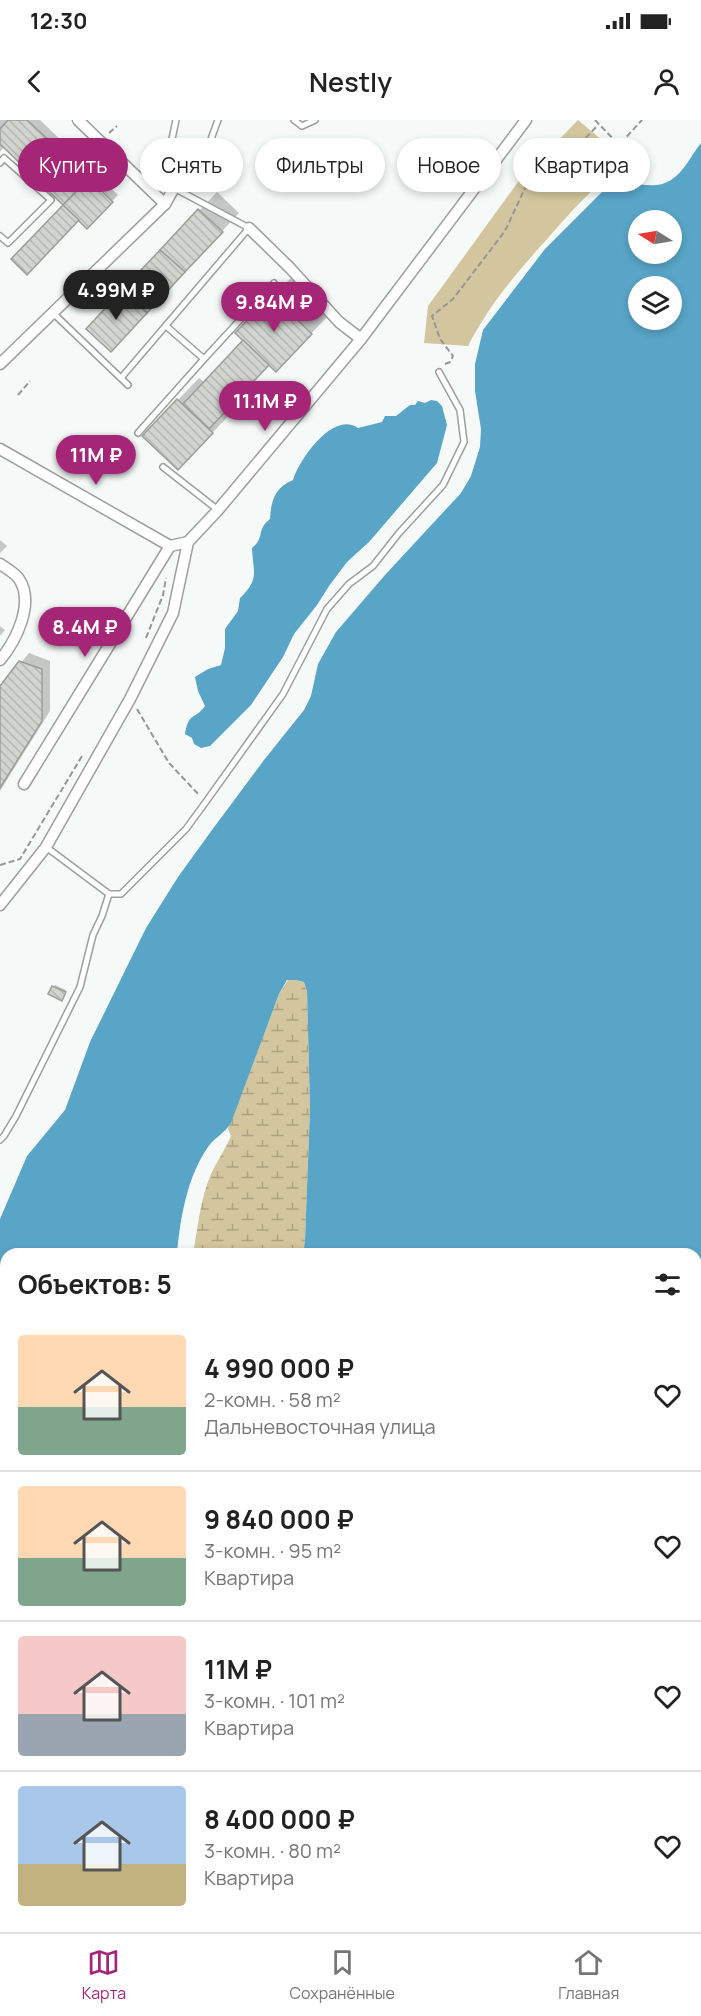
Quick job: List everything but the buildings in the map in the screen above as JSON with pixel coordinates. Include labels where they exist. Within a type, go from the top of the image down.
[{"type":"street","points":[[78,120],[165,204]]},
{"type":"street","points":[[0,905],[46,848],[130,699],[173,613],[188,542],[218,510],[361,339],[526,120]]},
{"type":"street","points":[[0,364],[165,204],[172,192]]},
{"type":"street","points":[[249,228],[290,268],[339,322],[361,339]]},
{"type":"street","points":[[0,449],[170,546],[188,542]]},
{"type":"street","points":[[24,784],[170,546]]},
{"type":"street","points":[[0,564],[18,578],[24,591],[25,608],[9,649],[0,660]]},
{"type":"lane","points":[[172,138],[176,120]]},
{"type":"lane","points":[[211,138],[218,120]]},
{"type":"lane","points":[[294,120],[302,126],[315,120]]},
{"type":"lane","points":[[0,163],[4,158],[51,200],[8,243],[0,236]]},
{"type":"lane","points":[[121,378],[249,228],[182,192]]},
{"type":"lane","points":[[138,433],[274,283]]},
{"type":"lane","points":[[52,312],[128,385]]},
{"type":"lane","points":[[166,326],[204,359]]},
{"type":"lane","points":[[46,848],[109,894],[121,894],[186,829],[283,694],[327,609],[349,584],[374,566],[399,533],[443,486],[464,442],[460,410],[439,372]]},
{"type":"lane","points":[[163,467],[218,510]]},
{"type":"lane","points":[[0,1140],[21,1105],[80,987],[93,935],[109,894]]},
{"type":"path","points":[[595,120],[611,138]]},
{"type":"path","points":[[626,138],[642,120]]},
{"type":"path","points":[[439,372],[453,356],[440,339],[432,316],[453,299],[505,231],[525,188],[541,180],[565,160],[598,125]]},
{"type":"path","points":[[18,395],[30,381]]},
{"type":"path","points":[[146,638],[163,595],[166,576]]},
{"type":"path","points":[[130,699],[170,763],[205,803]]},
{"type":"path","points":[[0,865],[20,859],[87,749]]},
{"type":"green space","points":[[578,120],[599,138],[561,138]]},
{"type":"green space","points":[[513,189],[513,192],[592,192],[515,276],[494,303],[468,346],[424,343],[428,306]]},
{"type":"green space","points":[[288,980],[304,982],[307,991],[310,1109],[304,1248],[194,1248],[207,1184],[231,1136],[228,1129],[279,994]]},
{"type":"water","points":[[701,143],[701,1248],[304,1248],[310,1109],[307,991],[304,982],[287,980],[279,994],[231,1123],[208,1147],[195,1171],[183,1213],[178,1248],[0,1248],[0,1219],[27,1156],[65,1110],[90,1042],[146,928],[178,877],[264,760],[304,710],[311,696],[318,664],[336,632],[461,493],[471,476],[480,447],[481,429],[475,391],[475,364],[483,330],[545,249],[602,192],[650,192],[650,185],[663,184],[680,172]]},
{"type":"water","points":[[431,400],[437,401],[442,406],[447,425],[437,463],[369,542],[347,562],[294,634],[283,657],[251,705],[210,746],[201,748],[194,744],[192,738],[185,734],[188,722],[205,706],[195,677],[208,669],[221,665],[225,648],[225,629],[238,611],[240,598],[253,580],[252,548],[270,519],[275,495],[293,480],[302,461],[328,431],[348,424],[358,428],[382,422],[385,416],[396,416],[418,401],[425,403]]}]
